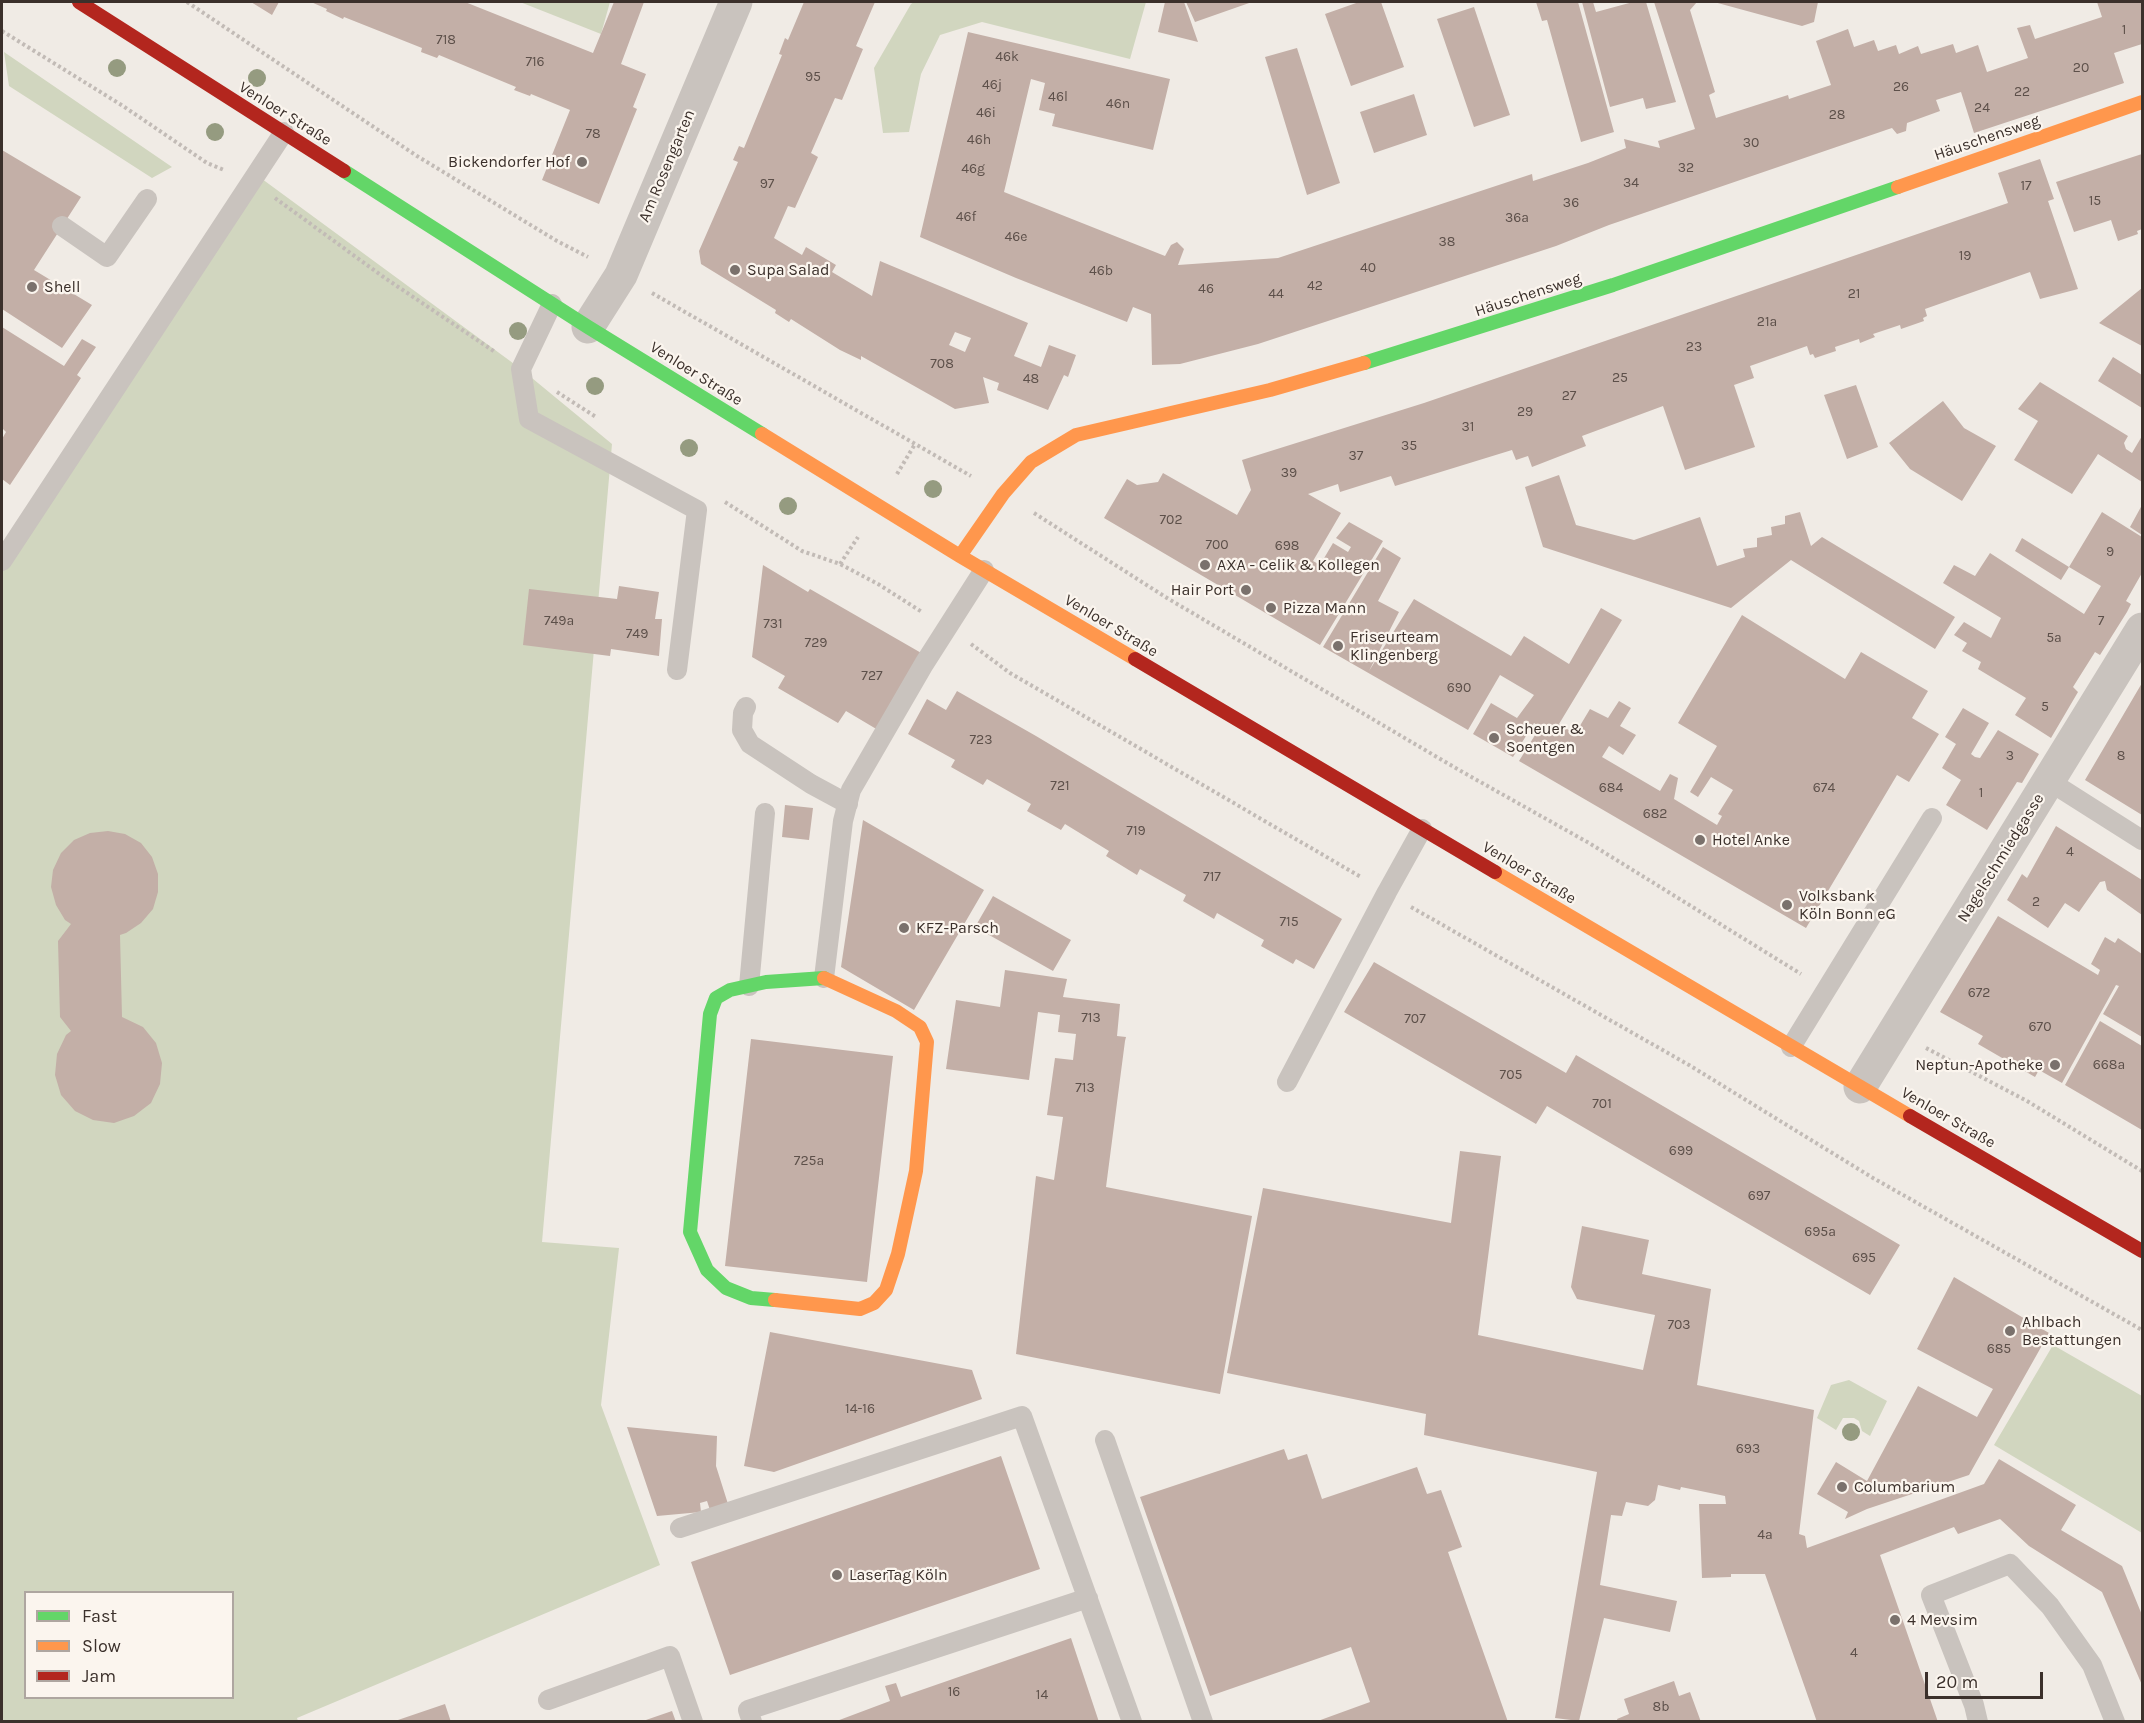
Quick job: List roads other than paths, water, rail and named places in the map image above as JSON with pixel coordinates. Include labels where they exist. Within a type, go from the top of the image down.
[{"type":"main road","name":"Venloer Straße","points":[[79,2],[588,327],[960,556],[1791,1047],[2142,1251]]},
{"type":"main road","name":"Häuschensweg","points":[[960,556],[1003,494],[1031,462],[1076,435],[1270,390],[1438,341],[1612,285],[2142,102]]},
{"type":"main road","points":[[824,978],[896,1011],[920,1027],[927,1042],[916,1171],[898,1254],[886,1290],[874,1303],[860,1309],[751,1298],[726,1288],[707,1270],[690,1232],[710,1014],[716,998],[730,990],[766,982],[824,978]]},
{"type":"street","name":"Am Rosengarten","points":[[588,327],[621,275],[736,2]]},
{"type":"street","name":"Nagelschmiedgasse","points":[[1860,1087],[2142,629]]},
{"type":"lane","points":[[2,561],[284,132]]},
{"type":"lane","points":[[62,226],[107,257],[147,199]]},
{"type":"lane","points":[[552,304],[521,369],[529,419],[697,510],[677,670]]},
{"type":"lane","points":[[824,978],[843,821],[851,790],[946,627],[984,570]]},
{"type":"lane","points":[[747,707],[743,713],[742,730],[750,744],[811,784],[848,804]]},
{"type":"lane","points":[[2049,781],[2142,840]]},
{"type":"lane","points":[[748,986],[765,813]]},
{"type":"lane","points":[[1791,1047],[1932,818]]},
{"type":"lane","points":[[1287,1082],[1422,829]]},
{"type":"lane","points":[[680,1528],[1023,1416],[1132,1722]]},
{"type":"lane","points":[[1105,1440],[1203,1722]]},
{"type":"lane","points":[[1978,1722],[1974,1705],[1931,1595],[2010,1564],[2050,1606],[2092,1665],[2115,1722]]},
{"type":"lane","points":[[752,1722],[748,1710],[1088,1598]]},
{"type":"lane","points":[[548,1700],[670,1656],[693,1722]]},
{"type":"place","name":"Bickendorfer Hof","points":[[582,162]]},
{"type":"place","name":"Supa Salad","points":[[735,270]]},
{"type":"place","name":"Shell","points":[[32,287]]},
{"type":"place","name":"AXA - Celik & Kollegen","points":[[1205,565]]},
{"type":"place","name":"Hair Port","points":[[1246,590]]},
{"type":"place","name":"Pizza Mann","points":[[1271,608]]},
{"type":"place","name":"Friseurteam Klingenberg","points":[[1338,646]]},
{"type":"place","name":"Scheuer & Soentgen","points":[[1494,738]]},
{"type":"place","name":"Hotel Anke","points":[[1700,840]]},
{"type":"place","name":"Volksbank Köln Bonn eG","points":[[1787,905]]},
{"type":"place","name":"KFZ-Parsch","points":[[904,928]]},
{"type":"place","name":"Neptun-Apotheke","points":[[2055,1065]]},
{"type":"place","name":"Ahlbach Bestattungen","points":[[2010,1331]]},
{"type":"place","name":"Columbarium","points":[[1842,1487]]},
{"type":"place","name":"LaserTag Köln","points":[[837,1575]]},
{"type":"place","name":"4 Mevsim","points":[[1895,1620]]}]
